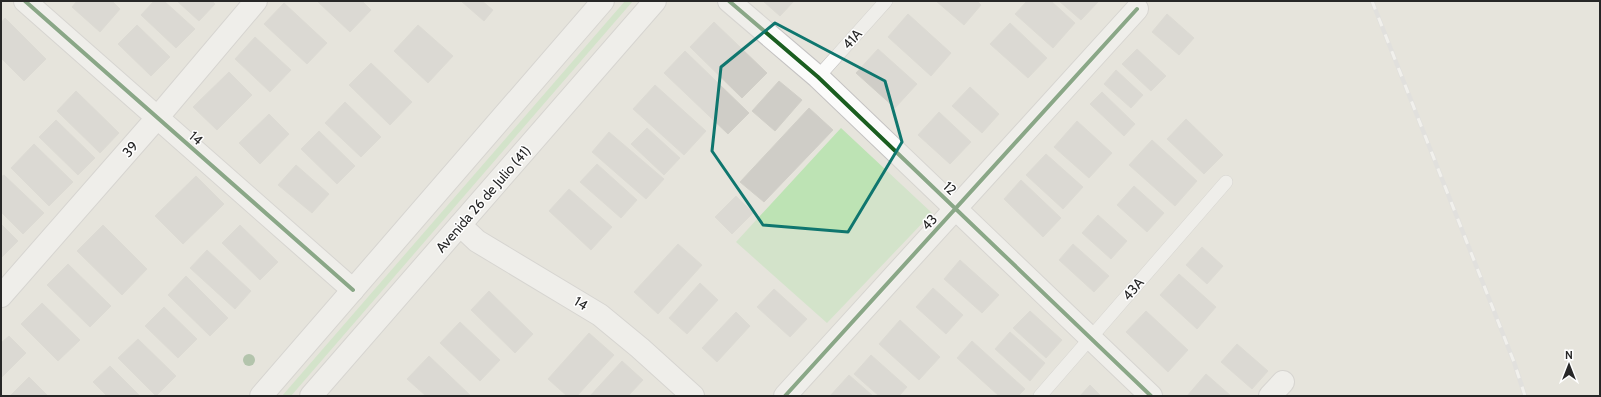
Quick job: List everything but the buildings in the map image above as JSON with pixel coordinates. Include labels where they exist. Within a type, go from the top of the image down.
[{"type":"street","name":"14","points":[[25,1],[353,290]]},
{"type":"street","name":"39","points":[[1,296],[157,118],[256,1]]},
{"type":"street","points":[[261,396],[603,1]]},
{"type":"street","name":"Avenida 26 de Julio (41)","points":[[311,396],[655,1]]},
{"type":"street","name":"12","points":[[729,1],[818,77],[1152,396]]},
{"type":"street","name":"43","points":[[785,396],[1137,9]]},
{"type":"street","name":"14","points":[[460,225],[477,241],[600,315],[640,348],[693,396]]},
{"type":"lane","name":"41A","points":[[818,77],[886,1]]},
{"type":"lane","name":"43A","points":[[1040,396],[1226,182]]},
{"type":"highlighted area","points":[[775,23],[885,81],[902,142],[848,232],[763,225],[712,151],[721,67]]},
{"type":"green space","points":[[625,1],[633,1],[291,396],[282,396]]},
{"type":"green space","points":[[841,128],[932,213],[827,323],[736,242]]},
{"type":"railway","points":[[1372,1],[1514,362],[1525,396]]},
{"type":"cycle path","points":[[25,1],[353,290]]},
{"type":"cycle path","points":[[729,1],[818,77],[1151,396]]},
{"type":"cycle path","points":[[785,396],[1137,9]]}]
